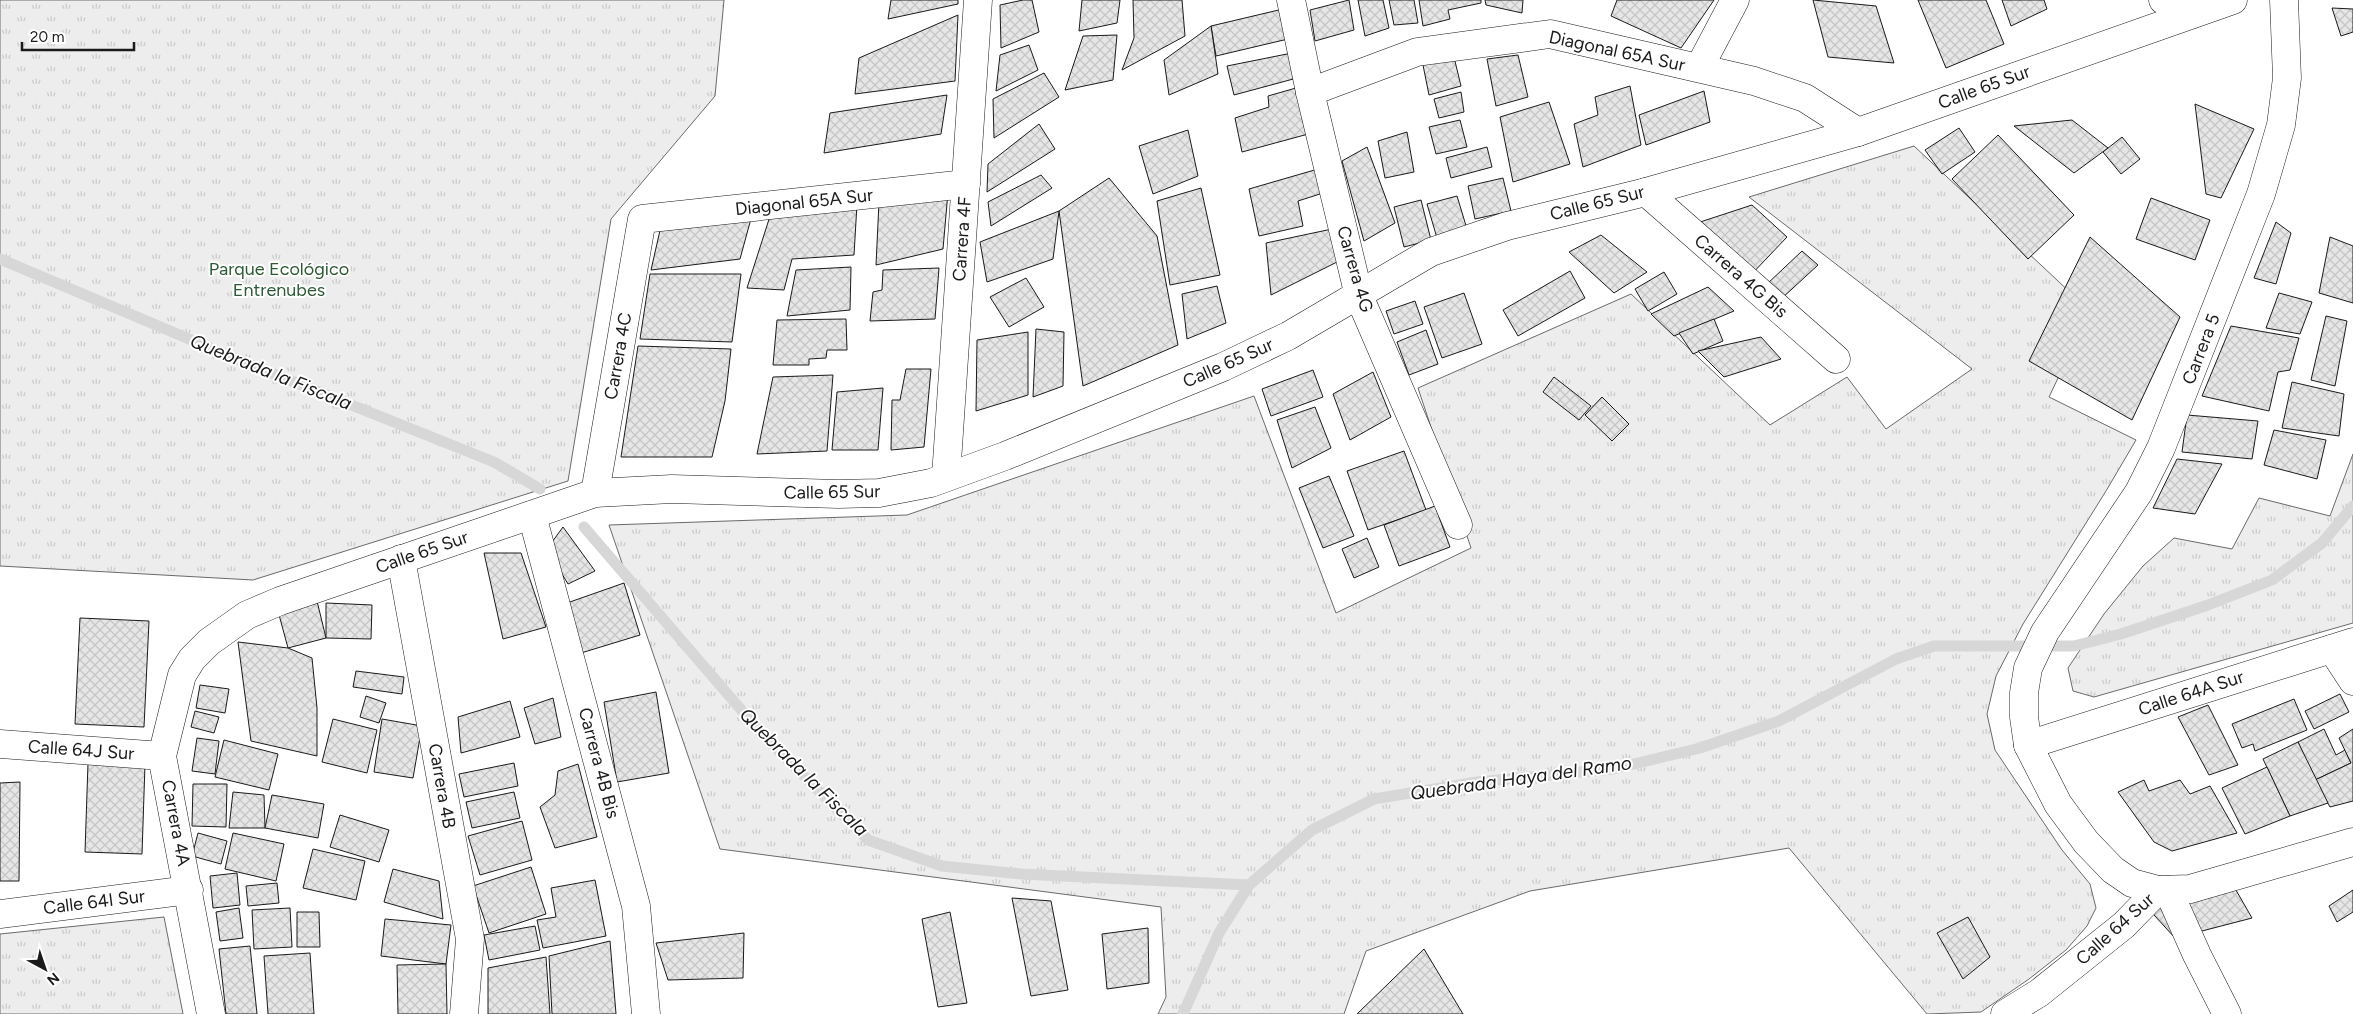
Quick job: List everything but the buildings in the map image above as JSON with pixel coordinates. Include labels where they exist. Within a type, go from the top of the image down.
[{"type":"street","name":"Carrera 4F","points":[[946,477],[978,0]]},
{"type":"street","name":"Carrera 4G","points":[[1291,0],[1310,92],[1359,296],[1458,525]]},
{"type":"street","points":[[1699,68],[1735,0]]},
{"type":"street","points":[[2163,0],[2192,14]]},
{"type":"street","name":"Calle 65 Sur","points":[[209,642],[247,615],[595,493],[672,489],[879,494],[930,483],[1005,456],[1223,367],[1288,336],[1432,252],[1507,226],[1646,192],[1858,132],[2233,0]]},
{"type":"street","name":"Carrera 5","points":[[2163,890],[2132,883],[2113,870],[2086,842],[2058,804],[2028,745],[2024,717],[2024,693],[2028,668],[2045,632],[2139,492],[2161,448],[2261,194],[2281,125],[2287,78],[2284,0]]},
{"type":"street","name":"Diagonal 65A Sur","points":[[1310,92],[1416,52],[1550,34],[1754,81],[1805,98],[1858,132]]},
{"type":"street","name":"Diagonal 65A Sur","points":[[642,219],[966,184]]},
{"type":"street","name":"Carrera 4G Bis","points":[[1646,192],[1836,359]]},
{"type":"street","name":"Carrera 4C","points":[[595,493],[642,219]]},
{"type":"street","name":"Carrera 4B Bis","points":[[532,515],[636,906],[646,1014]]},
{"type":"street","name":"Carrera 4B","points":[[401,560],[470,939],[464,1014]]},
{"type":"street","name":"Carrera 4A","points":[[209,642],[192,659],[182,675],[162,756],[189,890],[211,1014]]},
{"type":"street","points":[[2342,645],[2353,680]]},
{"type":"street","name":"Calle 64A Sur","points":[[2028,745],[2342,645]]},
{"type":"street","name":"Calle 64J Sur","points":[[0,744],[162,756]]},
{"type":"street","name":"Calle 64 Sur","points":[[2005,1014],[2039,993],[2124,926],[2163,890],[2190,889],[2353,842]]},
{"type":"street","name":"Calle 64I Sur","points":[[0,914],[189,890]]},
{"type":"street","points":[[2163,890],[2227,1014]]},
{"type":"green space","name":"Parque Ecológico Entrenubes","points":[[0,0],[724,0],[715,96],[611,219],[568,481],[253,580],[0,566]]},
{"type":"green space","points":[[1914,146],[2090,311],[2049,397],[2136,440],[2023,624],[1996,676],[1987,714],[1995,750],[2062,850],[2090,884],[2096,908],[2087,926],[2066,950],[2029,979],[1981,1012],[1927,1014],[1789,848],[1530,891],[1366,951],[1344,1014],[1158,1014],[1166,997],[1161,907],[720,849],[609,525],[907,515],[1254,396],[1336,613],[1471,548],[1418,388],[1631,294],[1770,425],[1847,377],[1886,429],[1972,369],[1749,197]]},
{"type":"green space","points":[[2353,454],[2353,623],[2094,697],[2073,691],[2068,668],[2104,614],[2143,566],[2174,538],[2232,549],[2259,498],[2330,516]]},
{"type":"green space","points":[[164,917],[183,1014],[0,1014],[0,934]]},
{"type":"waterway","name":"Quebrada la Fiscala","points":[[0,259],[234,358],[494,462],[540,489]]},
{"type":"waterway","name":"Quebrada Haya del Ramo","points":[[1183,1014],[1219,933],[1249,885],[1312,830],[1374,799],[1477,782],[1613,769],[1700,748],[1779,721],[1896,659],[1934,646],[2074,646],[2121,634],[2208,605],[2272,580],[2322,543],[2353,506]]},
{"type":"waterway","name":"Quebrada la Fiscala","points":[[584,527],[762,734],[868,840],[942,866],[1021,874],[1249,885]]}]
